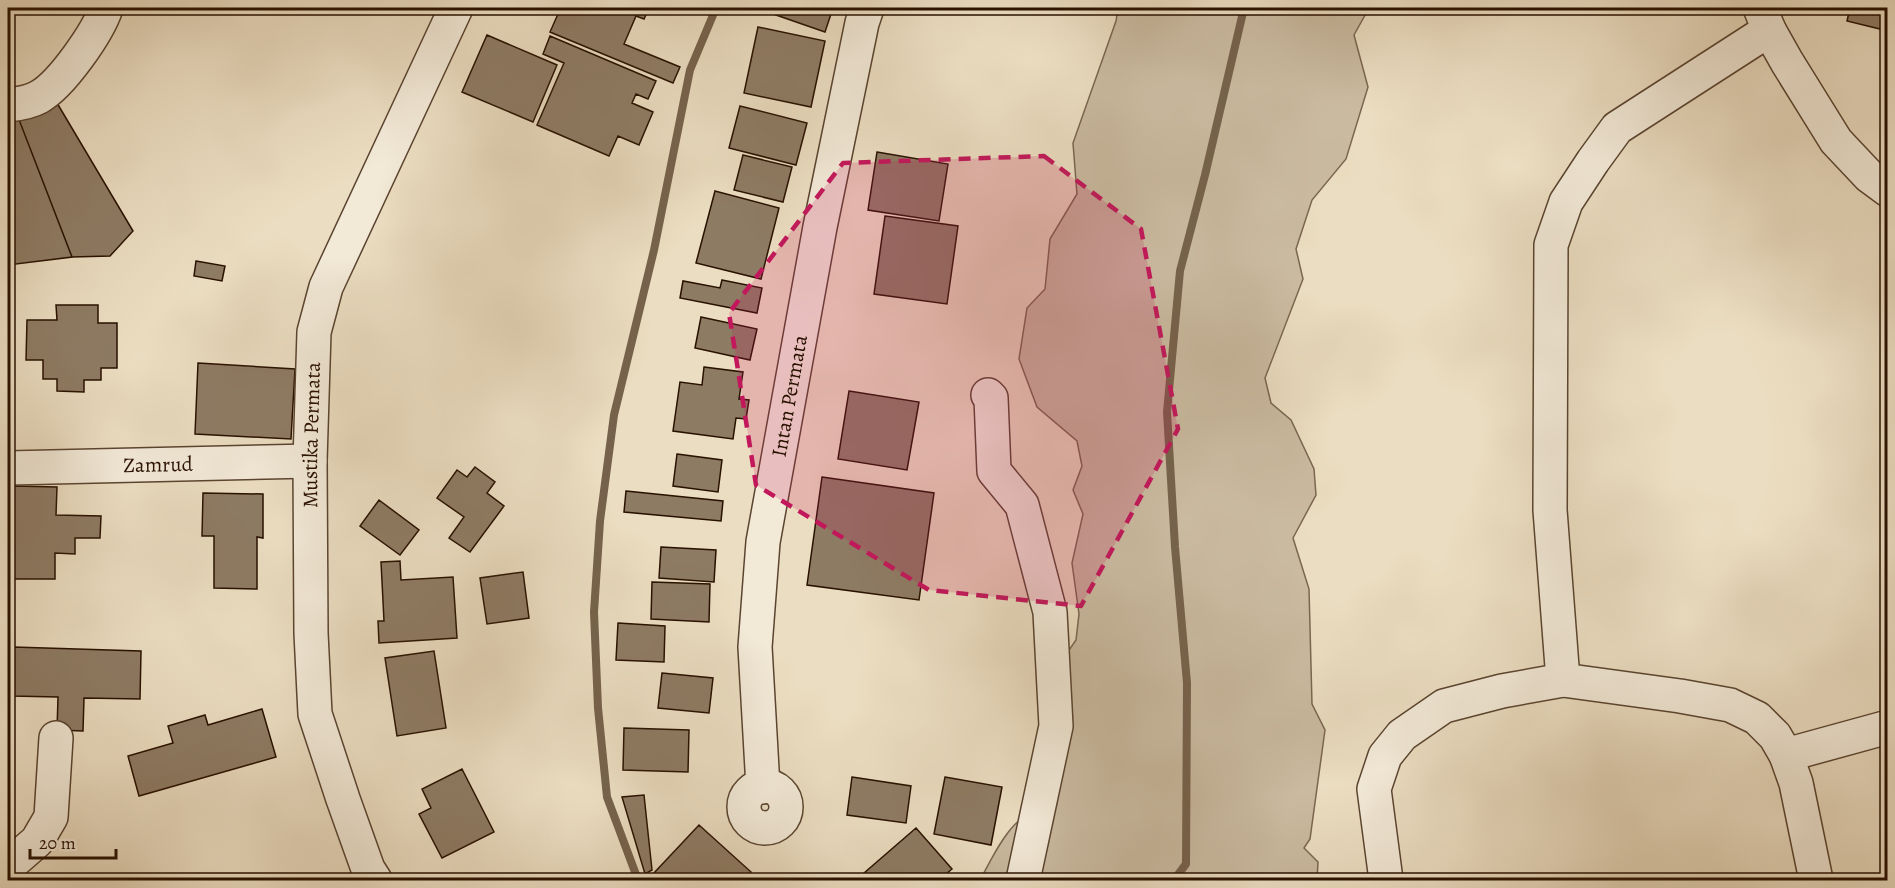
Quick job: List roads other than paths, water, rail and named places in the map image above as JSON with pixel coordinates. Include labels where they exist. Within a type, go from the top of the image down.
[{"type":"street","points":[[8,105],[19,104],[38,97],[53,86],[101,21],[106,8]]},
{"type":"street","name":"Mustika Permata","points":[[375,880],[368,869],[315,714],[311,633],[310,461],[314,332],[326,286],[456,8]]},
{"type":"street","name":"Intan Permata","points":[[763,787],[755,647],[763,542],[820,227],[867,8]]},
{"type":"street","points":[[1563,680],[1550,510],[1551,245],[1566,202],[1593,161],[1617,128],[1765,19],[1836,141],[1869,176],[1887,190]]},
{"type":"street","points":[[988,395],[991,398],[994,471],[1022,506],[1050,612],[1056,726],[1023,880]]},
{"type":"street","name":"Zamrud","points":[[8,468],[310,461]]},
{"type":"street","points":[[1386,880],[1374,789],[1384,756],[1402,735],[1444,706],[1502,691],[1563,680],[1730,705],[1757,718],[1775,736],[1786,755],[1796,783],[1816,880]]},
{"type":"street","points":[[1786,755],[1887,727]]},
{"type":"street","points":[[13,865],[37,841],[51,817],[56,738]]},
{"type":"waterway","points":[[638,880],[607,797],[598,708],[594,612],[600,521],[614,415],[654,250],[690,70],[716,8]]},
{"type":"waterway","points":[[1174,880],[1186,864],[1187,683],[1175,547],[1167,412],[1180,271],[1244,8]]}]
